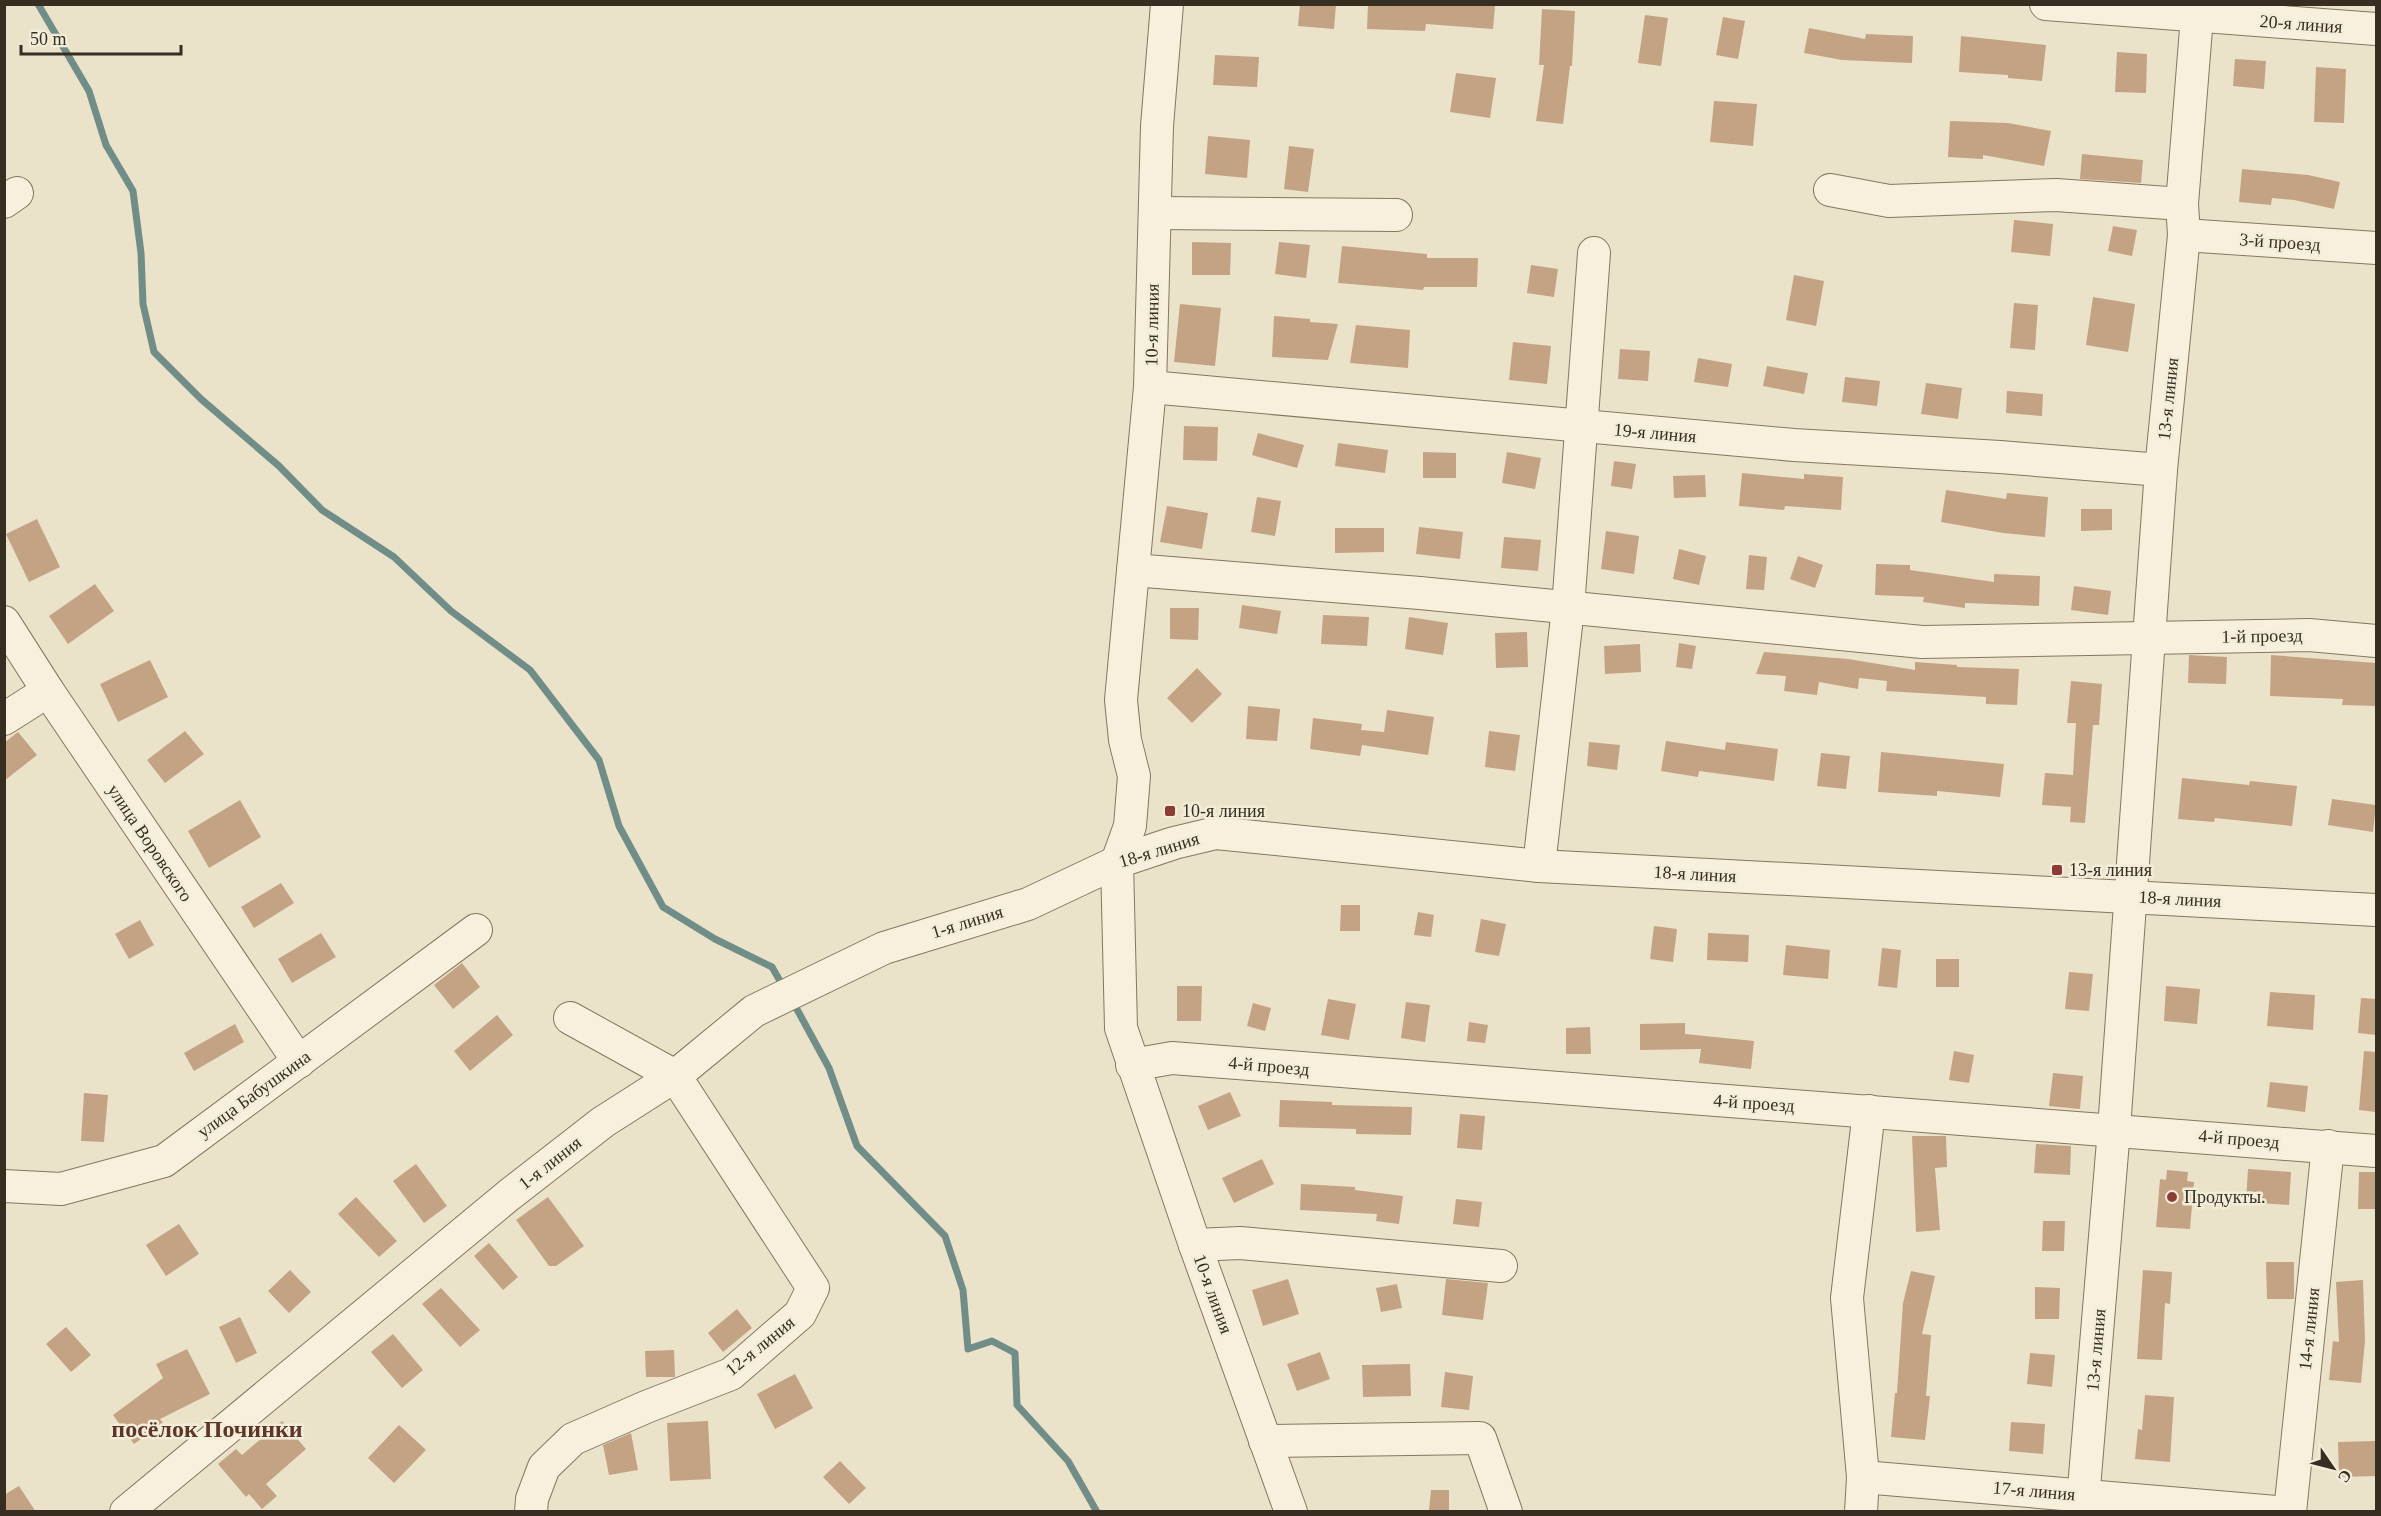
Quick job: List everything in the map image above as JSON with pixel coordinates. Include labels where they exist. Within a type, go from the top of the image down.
[{"type":"street","name":"10-я линия","points":[[1167,4],[1157,126],[1150,387],[1121,700],[1125,740],[1134,776],[1130,826],[1117,862],[1121,1028],[1195,1245],[1291,1512]]},
{"type":"street","name":"20-я линия","points":[[2046,4],[2197,11],[2376,29]]},
{"type":"street","name":"13-я линия","points":[[2083,1503],[2114,1129],[2147,638],[2184,235],[2182,204],[2197,11]]},
{"type":"street","points":[[1830,190],[1889,201],[2056,195],[2182,204]]},
{"type":"street","points":[[1155,213],[1396,215]]},
{"type":"street","name":"3-й проезд","points":[[2184,235],[2376,248]]},
{"type":"street","points":[[1539,866],[1568,608],[1594,253]]},
{"type":"street","name":"19-я линия","points":[[1150,387],[1794,445],[2000,457],[2161,470]]},
{"type":"street","name":"1-й проезд","points":[[1133,570],[1922,642],[2309,635],[2376,641]]},
{"type":"street","name":"улица Воровского","points":[[4,622],[48,691],[299,1062]]},
{"type":"street","points":[[4,719],[48,691]]},
{"type":"street","name":"18-я линия","points":[[1028,904],[1117,862],[1174,843],[1216,833],[1539,866],[2376,910]]},
{"type":"street","name":"1-я линия","points":[[126,1512],[509,1196],[603,1122],[675,1076],[754,1011],[884,948],[1028,904]]},
{"type":"street","name":"улица Бабушкина","points":[[4,1186],[61,1190],[164,1161],[476,930]]},
{"type":"street","points":[[570,1018],[675,1076]]},
{"type":"street","name":"4-й проезд","points":[[1132,1065],[1172,1058],[2376,1151]]},
{"type":"street","name":"12-я линия","points":[[531,1512],[532,1499],[544,1467],[573,1439],[646,1407],[731,1374],[800,1314],[813,1288],[675,1076]]},
{"type":"street","points":[[1861,1512],[1863,1477],[1847,1298],[1869,1111]]},
{"type":"street","name":"14-я линия","points":[[2290,1512],[2328,1146]]},
{"type":"street","points":[[1195,1245],[1240,1243],[1501,1266]]},
{"type":"street","points":[[1265,1440],[1480,1438],[1506,1512]]},
{"type":"street","name":"17-я линия","points":[[1863,1477],[2083,1503],[2276,1512]]},
{"type":"building","points":[[1300,4],[1336,4],[1334,29],[1298,26]]},
{"type":"building","points":[[1368,4],[1495,6],[1493,29],[1426,24],[1425,31],[1367,29]]},
{"type":"building","points":[[1542,9],[1575,11],[1572,66],[1570,66],[1563,124],[1536,121],[1544,65],[1539,65]]},
{"type":"building","points":[[1645,15],[1668,18],[1661,66],[1638,63]]},
{"type":"building","points":[[1723,17],[1745,21],[1738,59],[1716,55]]},
{"type":"building","points":[[1809,28],[1865,39],[1866,34],[1913,36],[1912,63],[1842,60],[1804,53]]},
{"type":"building","points":[[1961,36],[2046,45],[2042,81],[2008,78],[2008,75],[1959,72]]},
{"type":"building","points":[[2117,52],[2147,54],[2146,93],[2115,92]]},
{"type":"building","points":[[1215,55],[1259,57],[1257,87],[1213,85]]},
{"type":"building","points":[[2235,59],[2266,61],[2264,89],[2233,86]]},
{"type":"building","points":[[2316,67],[2346,69],[2344,123],[2314,122]]},
{"type":"building","points":[[1456,73],[1496,78],[1490,118],[1450,112]]},
{"type":"building","points":[[1714,101],[1757,104],[1753,146],[1710,142]]},
{"type":"building","points":[[1950,121],[2008,123],[2051,131],[2044,166],[1983,155],[1983,159],[1948,157]]},
{"type":"building","points":[[1208,136],[1250,140],[1247,178],[1205,174]]},
{"type":"building","points":[[1289,146],[1314,149],[1308,192],[1284,189]]},
{"type":"building","points":[[2082,154],[2143,160],[2141,183],[2080,179]]},
{"type":"building","points":[[2242,169],[2308,175],[2340,182],[2334,209],[2294,200],[2272,198],[2271,205],[2239,202]]},
{"type":"building","points":[[2014,220],[2053,224],[2050,256],[2011,252]]},
{"type":"building","points":[[2113,226],[2137,230],[2132,256],[2108,251]]},
{"type":"building","points":[[1192,242],[1231,243],[1230,275],[1192,275]]},
{"type":"building","points":[[1279,242],[1310,245],[1306,278],[1275,274]]},
{"type":"building","points":[[1342,246],[1427,254],[1427,258],[1478,258],[1477,287],[1424,287],[1423,290],[1338,283]]},
{"type":"building","points":[[1531,265],[1558,269],[1554,297],[1527,293]]},
{"type":"building","points":[[1794,275],[1824,281],[1816,326],[1786,320]]},
{"type":"building","points":[[2093,297],[2135,304],[2128,352],[2086,345]]},
{"type":"building","points":[[2014,303],[2038,305],[2035,350],[2010,348]]},
{"type":"building","points":[[1180,304],[1221,308],[1215,366],[1174,362]]},
{"type":"building","points":[[1274,316],[1338,324],[1328,360],[1272,357]]},
{"type":"building","points":[[1356,325],[1410,330],[1408,368],[1350,363]]},
{"type":"building","points":[[1513,342],[1551,346],[1547,384],[1509,380]]},
{"type":"building","points":[[1620,349],[1650,351],[1648,381],[1618,379]]},
{"type":"building","points":[[1698,358],[1732,364],[1728,387],[1694,382]]},
{"type":"building","points":[[1767,366],[1808,373],[1804,394],[1763,386]]},
{"type":"building","points":[[1845,377],[1880,381],[1877,406],[1842,402]]},
{"type":"building","points":[[1926,383],[1962,388],[1958,419],[1921,414]]},
{"type":"building","points":[[2007,391],[2043,394],[2042,416],[2006,413]]},
{"type":"building","points":[[1184,426],[1218,427],[1217,461],[1183,460]]},
{"type":"building","points":[[1258,433],[1304,445],[1297,468],[1252,455]]},
{"type":"building","points":[[1338,443],[1388,450],[1385,473],[1335,466]]},
{"type":"building","points":[[1423,452],[1456,453],[1456,478],[1423,478]]},
{"type":"building","points":[[1507,452],[1541,458],[1535,489],[1502,483]]},
{"type":"building","points":[[1614,461],[1636,464],[1632,489],[1611,486]]},
{"type":"building","points":[[1742,473],[1804,479],[1804,474],[1843,477],[1841,510],[1785,506],[1784,510],[1739,506]]},
{"type":"building","points":[[1705,475],[1706,497],[1674,498],[1673,476]]},
{"type":"building","points":[[1946,490],[2006,499],[2007,493],[2048,497],[2045,537],[2003,533],[1941,522]]},
{"type":"building","points":[[1257,497],[1281,501],[1275,536],[1251,532]]},
{"type":"building","points":[[1167,506],[1208,513],[1202,549],[1160,542]]},
{"type":"building","points":[[2081,509],[2112,509],[2112,530],[2081,531]]},
{"type":"building","points":[[37,519],[60,567],[29,582],[6,534]]},
{"type":"building","points":[[1419,527],[1463,532],[1460,559],[1416,554]]},
{"type":"building","points":[[1335,528],[1384,528],[1384,552],[1335,553]]},
{"type":"building","points":[[1606,531],[1639,536],[1634,574],[1601,569]]},
{"type":"building","points":[[1504,537],[1541,540],[1538,571],[1501,568]]},
{"type":"building","points":[[1679,549],[1706,556],[1699,585],[1673,579]]},
{"type":"building","points":[[1749,555],[1767,557],[1764,590],[1746,589]]},
{"type":"building","points":[[1798,556],[1823,565],[1815,588],[1790,579]]},
{"type":"building","points":[[1876,564],[1910,565],[1910,570],[1994,582],[1994,574],[2040,576],[2039,606],[1965,603],[1965,608],[1923,602],[1924,597],[1875,595]]},
{"type":"building","points":[[95,584],[114,611],[68,644],[49,616]]},
{"type":"building","points":[[2074,586],[2111,591],[2108,615],[2071,610]]},
{"type":"building","points":[[1242,605],[1281,611],[1277,634],[1239,628]]},
{"type":"building","points":[[1170,608],[1199,608],[1198,640],[1170,639]]},
{"type":"building","points":[[1323,615],[1369,617],[1367,646],[1321,644]]},
{"type":"building","points":[[1409,617],[1448,623],[1443,655],[1405,649]]},
{"type":"building","points":[[1527,632],[1528,667],[1496,668],[1495,633]]},
{"type":"building","points":[[1679,643],[1696,646],[1692,669],[1676,667]]},
{"type":"building","points":[[1640,644],[1641,672],[1605,674],[1604,646]]},
{"type":"building","points":[[1764,652],[1848,659],[1915,670],[1915,662],[1957,665],[1957,667],[2019,669],[2017,705],[1986,704],[1986,697],[1886,691],[1887,681],[1859,678],[1858,689],[1819,682],[1817,695],[1784,691],[1786,676],[1756,674]]},
{"type":"building","points":[[2189,655],[2227,657],[2226,684],[2188,683]]},
{"type":"building","points":[[2271,655],[2376,663],[2376,706],[2342,705],[2343,699],[2270,696]]},
{"type":"building","points":[[150,660],[168,697],[118,722],[100,684]]},
{"type":"building","points":[[1197,668],[1222,694],[1192,723],[1167,698]]},
{"type":"building","points":[[2071,681],[2102,684],[2099,725],[2093,725],[2085,823],[2070,822],[2071,807],[2042,805],[2045,773],[2073,775],[2076,723],[2067,723]]},
{"type":"building","points":[[1248,706],[1280,709],[1277,741],[1246,739]]},
{"type":"building","points":[[1387,710],[1434,717],[1428,755],[1362,745],[1360,756],[1310,749],[1313,718],[1362,724],[1361,730],[1384,732]]},
{"type":"building","points":[[185,731],[204,754],[165,783],[147,760]]},
{"type":"building","points":[[1489,731],[1520,735],[1515,771],[1485,767]]},
{"type":"building","points":[[18,732],[37,755],[4,781],[4,743]]},
{"type":"building","points":[[1666,741],[1725,750],[1726,742],[1778,749],[1774,781],[1699,771],[1698,777],[1661,771]]},
{"type":"building","points":[[1589,742],[1620,745],[1617,770],[1587,766]]},
{"type":"building","points":[[1881,752],[2004,764],[2000,797],[1937,791],[1937,796],[1878,792]]},
{"type":"building","points":[[1821,753],[1850,756],[1846,789],[1817,786]]},
{"type":"building","points":[[2182,778],[2249,785],[2250,781],[2297,786],[2292,826],[2215,818],[2214,822],[2178,819]]},
{"type":"building","points":[[2332,799],[2376,805],[2373,832],[2328,825]]},
{"type":"building","points":[[240,800],[261,837],[209,868],[188,831]]},
{"type":"building","points":[[281,883],[294,903],[254,928],[241,907]]},
{"type":"building","points":[[1341,905],[1360,905],[1360,931],[1340,931]]},
{"type":"building","points":[[1418,912],[1434,915],[1431,937],[1414,935]]},
{"type":"building","points":[[1481,919],[1506,924],[1499,956],[1475,952]]},
{"type":"building","points":[[140,920],[154,945],[129,959],[115,934]]},
{"type":"building","points":[[1654,926],[1677,929],[1673,962],[1650,959]]},
{"type":"building","points":[[321,933],[336,957],[292,983],[278,959]]},
{"type":"building","points":[[1708,933],[1749,935],[1748,962],[1707,960]]},
{"type":"building","points":[[1786,945],[1830,950],[1828,979],[1783,975]]},
{"type":"building","points":[[1882,948],[1901,950],[1897,988],[1878,986]]},
{"type":"building","points":[[1936,959],[1959,959],[1959,987],[1936,987]]},
{"type":"building","points":[[462,963],[480,987],[453,1009],[434,985]]},
{"type":"building","points":[[2069,972],[2093,974],[2089,1011],[2065,1009]]},
{"type":"building","points":[[1177,986],[1202,986],[1201,1021],[1177,1021]]},
{"type":"building","points":[[2166,986],[2200,989],[2197,1024],[2164,1021]]},
{"type":"building","points":[[2270,992],[2315,995],[2313,1030],[2267,1026]]},
{"type":"building","points":[[2361,998],[2376,999],[2376,1035],[2358,1033]]},
{"type":"building","points":[[1328,999],[1356,1004],[1349,1040],[1321,1035]]},
{"type":"building","points":[[1406,1002],[1430,1005],[1425,1042],[1401,1038]]},
{"type":"building","points":[[1253,1003],[1271,1008],[1265,1031],[1247,1026]]},
{"type":"building","points":[[497,1015],[513,1035],[470,1071],[454,1051]]},
{"type":"building","points":[[1469,1022],[1488,1025],[1485,1043],[1467,1041]]},
{"type":"building","points":[[1685,1023],[1685,1034],[1754,1041],[1751,1069],[1699,1063],[1701,1049],[1640,1050],[1640,1024]]},
{"type":"building","points":[[235,1024],[244,1042],[194,1071],[184,1053]]},
{"type":"building","points":[[1590,1027],[1591,1054],[1566,1054],[1566,1028]]},
{"type":"building","points":[[1954,1051],[1974,1055],[1969,1083],[1949,1080]]},
{"type":"building","points":[[2364,1051],[2376,1052],[2376,1112],[2359,1110]]},
{"type":"building","points":[[2053,1073],[2083,1076],[2080,1109],[2049,1106]]},
{"type":"building","points":[[2270,1082],[2308,1086],[2305,1112],[2267,1107]]},
{"type":"building","points":[[1230,1092],[1241,1116],[1208,1130],[1198,1106]]},
{"type":"building","points":[[84,1093],[108,1095],[104,1142],[81,1141]]},
{"type":"building","points":[[1280,1100],[1332,1102],[1332,1105],[1412,1107],[1411,1135],[1356,1134],[1356,1129],[1279,1127]]},
{"type":"building","points":[[1460,1114],[1485,1116],[1482,1150],[1457,1148]]},
{"type":"building","points":[[1912,1136],[1946,1136],[1947,1167],[1935,1168],[1940,1230],[1916,1232]]},
{"type":"building","points":[[2036,1144],[2071,1146],[2070,1175],[2034,1173]]},
{"type":"building","points":[[1262,1159],[1274,1184],[1234,1203],[1222,1178]]},
{"type":"building","points":[[416,1164],[447,1206],[424,1223],[393,1181]]},
{"type":"building","points":[[2248,1169],[2291,1172],[2289,1205],[2246,1202]]},
{"type":"building","points":[[2167,1170],[2188,1172],[2187,1181],[2194,1182],[2190,1229],[2156,1227],[2160,1179],[2166,1180]]},
{"type":"building","points":[[2359,1172],[2376,1172],[2376,1209],[2358,1209]]},
{"type":"building","points":[[1301,1184],[1355,1187],[1355,1190],[1403,1196],[1399,1224],[1376,1221],[1377,1214],[1300,1210]]},
{"type":"building","points":[[356,1197],[397,1241],[379,1257],[338,1214]]},
{"type":"building","points":[[548,1197],[584,1246],[556,1266],[549,1266],[516,1220]]},
{"type":"building","points":[[1456,1199],[1482,1202],[1479,1227],[1453,1224]]},
{"type":"building","points":[[2043,1221],[2065,1221],[2064,1251],[2042,1251]]},
{"type":"building","points":[[179,1224],[199,1254],[166,1276],[146,1245]]},
{"type":"building","points":[[489,1243],[518,1277],[503,1290],[474,1256]]},
{"type":"building","points":[[2266,1262],[2294,1262],[2294,1299],[2267,1299]]},
{"type":"building","points":[[290,1270],[311,1292],[289,1313],[268,1291]]},
{"type":"building","points":[[2143,1270],[2172,1272],[2170,1304],[2165,1303],[2162,1360],[2137,1359]]},
{"type":"building","points":[[1911,1271],[1935,1276],[1922,1334],[1931,1335],[1926,1396],[1930,1396],[1925,1440],[1891,1437],[1895,1393],[1897,1393],[1903,1303]]},
{"type":"building","points":[[1288,1279],[1299,1314],[1263,1326],[1252,1290]]},
{"type":"building","points":[[1446,1279],[1488,1283],[1483,1320],[1442,1315]]},
{"type":"building","points":[[2363,1280],[2365,1341],[2361,1383],[2329,1380],[2333,1341],[2339,1342],[2336,1282]]},
{"type":"building","points":[[1397,1284],[1402,1308],[1381,1312],[1376,1288]]},
{"type":"building","points":[[2035,1287],[2060,1288],[2059,1319],[2035,1319]]},
{"type":"building","points":[[441,1288],[480,1330],[460,1347],[422,1304]]},
{"type":"building","points":[[737,1309],[752,1328],[723,1352],[708,1333]]},
{"type":"building","points":[[240,1317],[257,1353],[236,1363],[219,1327]]},
{"type":"building","points":[[66,1327],[91,1355],[71,1372],[46,1344]]},
{"type":"building","points":[[393,1334],[423,1370],[402,1388],[371,1352]]},
{"type":"building","points":[[187,1349],[210,1394],[160,1419],[163,1423],[134,1444],[113,1415],[163,1378],[156,1364]]},
{"type":"building","points":[[674,1350],[675,1377],[646,1377],[645,1351]]},
{"type":"building","points":[[1320,1352],[1330,1379],[1297,1391],[1287,1364]]},
{"type":"building","points":[[2030,1353],[2055,1355],[2052,1387],[2027,1384]]},
{"type":"building","points":[[1410,1364],[1411,1396],[1363,1397],[1362,1365]]},
{"type":"building","points":[[1445,1372],[1473,1376],[1469,1410],[1441,1407]]},
{"type":"building","points":[[795,1374],[813,1408],[775,1429],[757,1394]]},
{"type":"building","points":[[2145,1395],[2174,1397],[2170,1462],[2135,1459],[2138,1429],[2142,1430]]},
{"type":"building","points":[[282,1421],[306,1449],[266,1484],[277,1496],[262,1509],[249,1494],[246,1497],[218,1464],[236,1449],[242,1455]]},
{"type":"building","points":[[708,1421],[711,1479],[670,1481],[667,1423]]},
{"type":"building","points":[[2011,1422],[2045,1424],[2043,1454],[2009,1451]]},
{"type":"building","points":[[399,1425],[426,1450],[394,1483],[368,1458]]},
{"type":"building","points":[[631,1433],[638,1470],[609,1475],[603,1445]]},
{"type":"building","points":[[2376,1441],[2376,1476],[2339,1477],[2338,1442]]},
{"type":"building","points":[[840,1461],[866,1488],[849,1504],[823,1477]]},
{"type":"building","points":[[19,1486],[36,1512],[4,1512],[4,1495]]},
{"type":"building","points":[[1431,1490],[1449,1490],[1449,1510],[1429,1510]]},
{"type":"waterway","points":[[38,4],[89,91],[106,145],[133,191],[141,253],[143,304],[154,352],[201,399],[279,466],[322,510],[394,557],[451,611],[530,670],[599,760],[619,826],[663,907],[715,939],[772,967],[784,988]]},
{"type":"waterway","points":[[793,1002],[829,1068],[857,1146],[945,1236],[963,1290],[968,1349],[992,1341],[1015,1353],[1017,1405],[1068,1461],[1097,1512]]},
{"type":"place","name":"10-я линия","points":[[1170,811]]},
{"type":"place","name":"13-я линия","points":[[2057,870]]},
{"type":"place","name":"Продукты.","points":[[2172,1197]]},
{"type":"district","name":"посёлок Починки","points":[[207,1429]]}]
